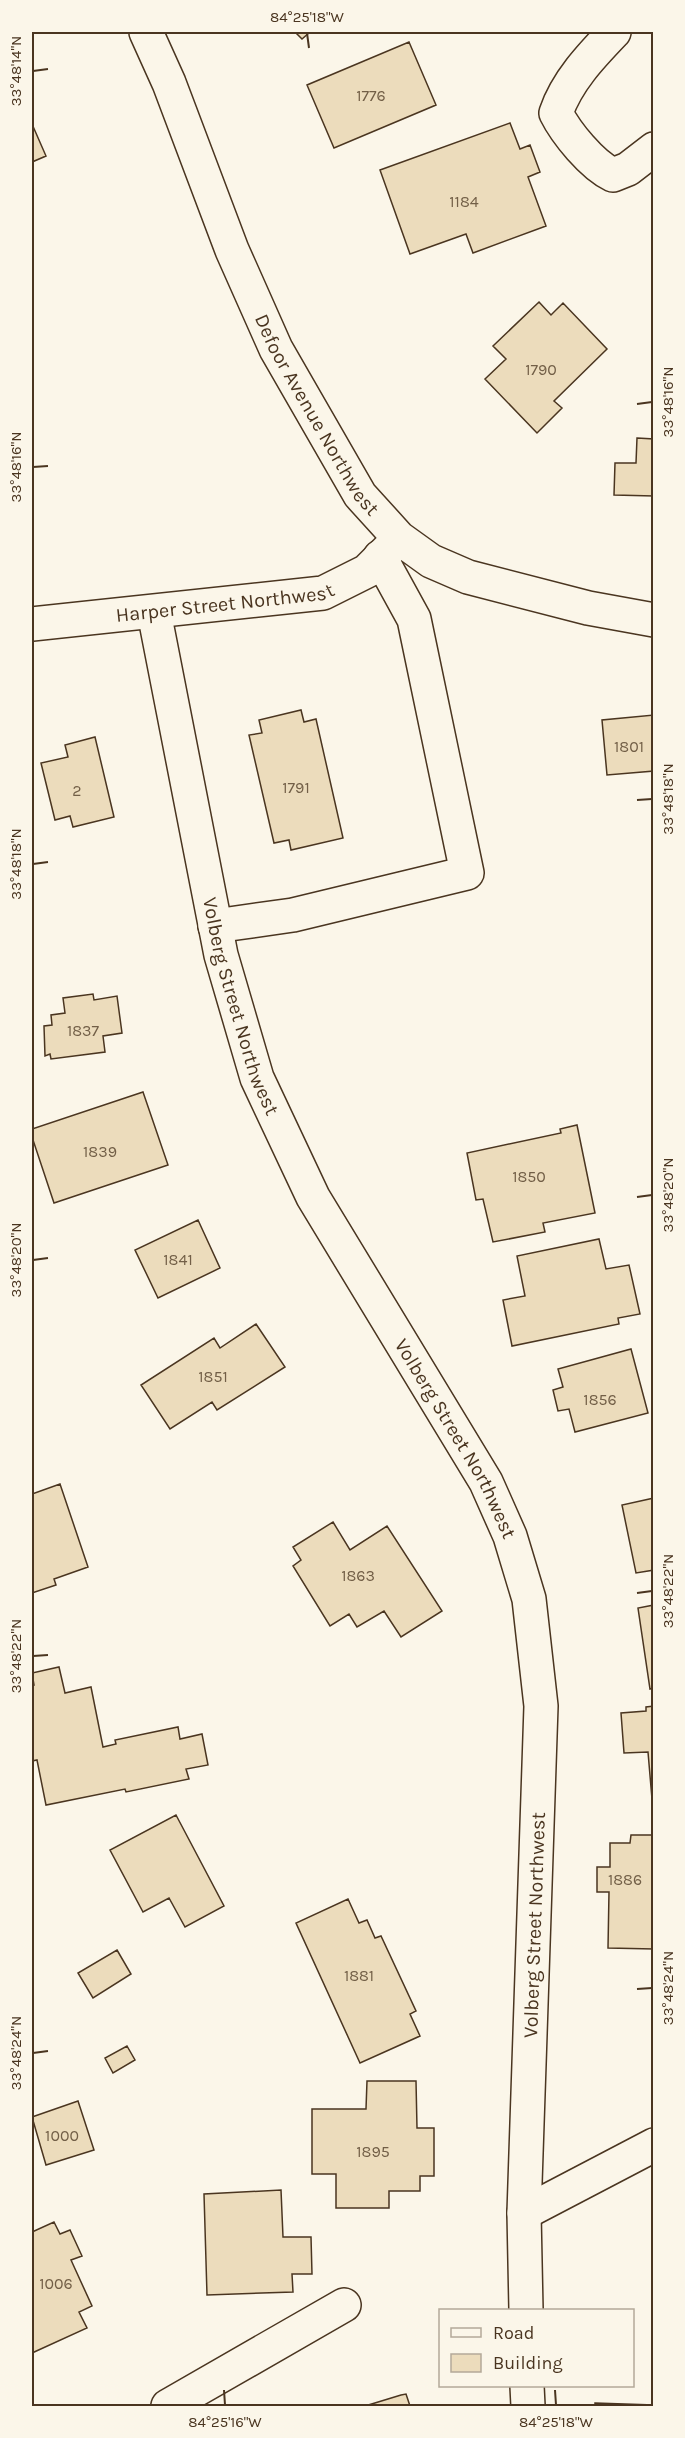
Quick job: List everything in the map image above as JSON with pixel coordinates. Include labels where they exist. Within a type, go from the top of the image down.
[{"type":"street","name":"Defoor Avenue Northwest","points":[[146,32],[169,83],[232,250],[276,349],[390,548],[431,561],[468,577],[588,608],[654,620]]},
{"type":"street","points":[[614,32],[586,61],[561,100],[556,113],[562,125],[602,170],[613,175],[628,169],[654,149]]},
{"type":"street","name":"Harper Street Northwest","points":[[32,624],[323,593],[367,571],[390,548]]},
{"type":"street","points":[[215,926],[293,915],[467,873],[414,619],[390,548]]},
{"type":"street","name":"Volberg Street Northwest","points":[[154,612],[221,954],[257,1078],[313,1197],[486,1482],[510,1536],[529,1599],[541,1706],[524,2213],[526,2309]]},
{"type":"street","points":[[524,2213],[654,2145]]},
{"type":"street","points":[[168,2406],[344,2305]]},
{"type":"street","points":[[527,2387],[528,2406]]},
{"type":"building","points":[[295,32],[310,32],[302,39]]},
{"type":"building","points":[[409,42],[436,105],[334,148],[307,85]]},
{"type":"building","points":[[510,123],[520,149],[530,145],[540,172],[528,177],[546,226],[473,253],[466,234],[410,254],[380,170]]},
{"type":"building","points":[[32,124],[46,156],[32,162]]},
{"type":"building","points":[[539,302],[551,315],[563,303],[607,349],[554,401],[562,408],[537,433],[485,379],[506,359],[493,346]]},
{"type":"building","points":[[637,438],[654,439],[654,496],[614,495],[615,463],[636,463]]},
{"type":"building","points":[[301,710],[304,722],[316,719],[343,838],[291,850],[289,840],[274,843],[249,735],[262,733],[259,720]]},
{"type":"building","points":[[654,715],[654,771],[607,775],[602,720]]},
{"type":"building","points":[[95,737],[114,817],[73,827],[70,816],[55,820],[41,763],[68,757],[65,745]]},
{"type":"building","points":[[93,994],[94,1000],[117,996],[122,1033],[103,1036],[105,1052],[51,1059],[50,1054],[45,1056],[44,1026],[52,1025],[51,1015],[65,1013],[63,998]]},
{"type":"building","points":[[143,1092],[168,1165],[54,1203],[32,1137],[32,1129]]},
{"type":"building","points":[[577,1125],[595,1213],[543,1223],[545,1232],[493,1242],[483,1199],[476,1200],[467,1153],[561,1133],[560,1129]]},
{"type":"building","points":[[198,1220],[220,1268],[158,1298],[135,1250]]},
{"type":"building","points":[[599,1239],[606,1269],[629,1265],[640,1314],[618,1318],[619,1324],[512,1346],[503,1300],[525,1296],[517,1256]]},
{"type":"building","points":[[256,1324],[285,1367],[217,1410],[212,1402],[170,1429],[141,1385],[214,1338],[220,1348]]},
{"type":"building","points":[[631,1349],[648,1413],[575,1432],[569,1409],[558,1411],[553,1390],[563,1387],[558,1369]]},
{"type":"building","points":[[60,1484],[88,1567],[54,1579],[56,1585],[32,1593],[32,1494]]},
{"type":"building","points":[[654,1498],[654,1570],[636,1573],[622,1505]]},
{"type":"building","points":[[333,1522],[350,1550],[387,1526],[442,1611],[401,1637],[384,1611],[357,1627],[349,1614],[330,1626],[293,1566],[301,1560],[293,1547]]},
{"type":"building","points":[[654,1605],[654,1688],[650,1689],[638,1608]]},
{"type":"building","points":[[59,1667],[65,1693],[91,1687],[103,1747],[116,1744],[115,1740],[178,1727],[180,1739],[202,1734],[208,1765],[186,1769],[189,1779],[46,1805],[37,1760],[32,1761],[32,1685],[34,1685],[32,1673]]},
{"type":"building","points":[[654,1706],[654,1799],[652,1799],[648,1752],[624,1753],[621,1713],[646,1711],[646,1707]]},
{"type":"building","points":[[176,1815],[224,1906],[185,1927],[169,1898],[143,1912],[110,1850]]},
{"type":"building","points":[[631,1835],[654,1835],[654,1949],[608,1948],[609,1892],[597,1892],[597,1867],[610,1867],[610,1843],[630,1843]]},
{"type":"building","points":[[348,1899],[359,1923],[367,1920],[375,1938],[381,1936],[416,2011],[410,2014],[420,2036],[360,2063],[296,1923]]},
{"type":"building","points":[[117,1950],[131,1974],[93,1998],[78,1973]]},
{"type":"building","points":[[127,2046],[135,2060],[113,2073],[105,2058]]},
{"type":"building","points":[[367,2081],[416,2081],[417,2128],[434,2128],[434,2176],[420,2176],[420,2191],[389,2191],[389,2208],[336,2208],[336,2174],[312,2174],[312,2109],[366,2109]]},
{"type":"building","points":[[78,2101],[94,2150],[46,2165],[32,2117]]},
{"type":"building","points":[[281,2190],[283,2237],[311,2237],[312,2274],[292,2274],[293,2292],[207,2295],[204,2194]]},
{"type":"building","points":[[54,2222],[60,2234],[70,2230],[82,2256],[71,2260],[92,2306],[79,2312],[87,2328],[32,2353],[32,2232]]},
{"type":"building","points":[[406,2394],[410,2406],[365,2406],[401,2395]]},
{"type":"building","points":[[595,2403],[654,2405],[654,2406],[595,2406]]}]
